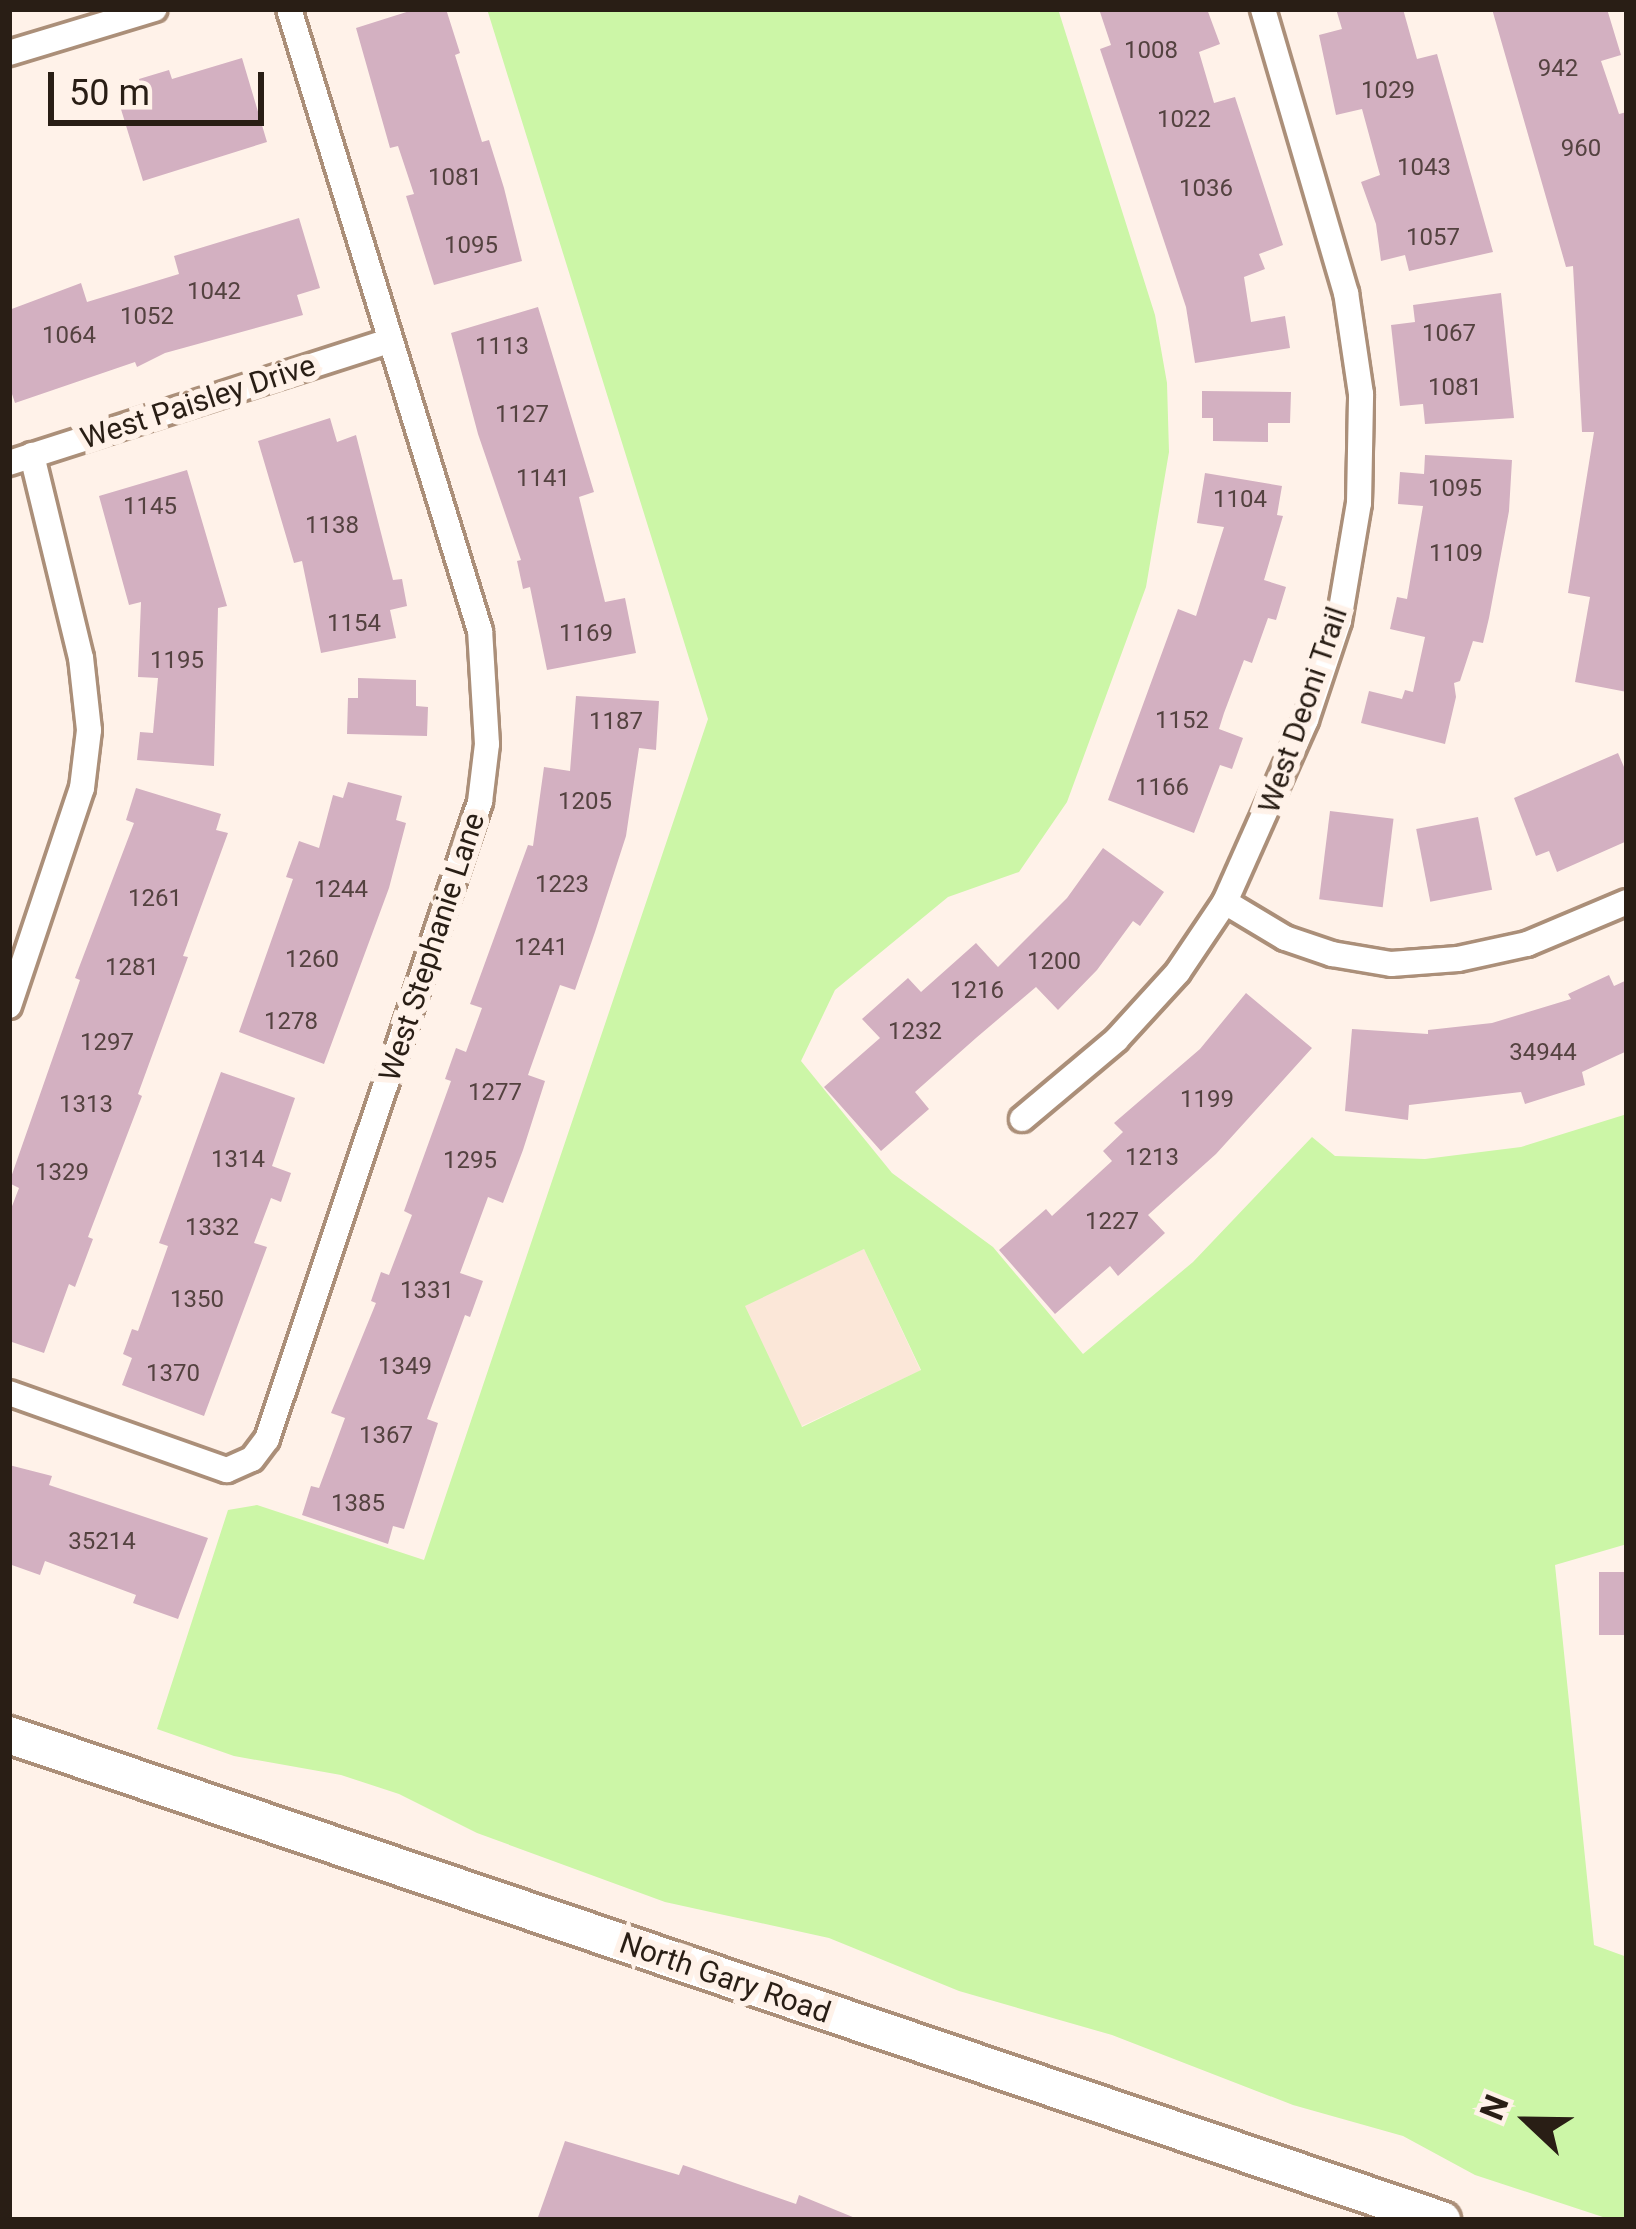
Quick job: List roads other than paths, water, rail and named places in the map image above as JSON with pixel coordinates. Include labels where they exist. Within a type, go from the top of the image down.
[{"type":"main road","name":"North Gary Road","points":[[9,1735],[1442,2220]]},
{"type":"street","points":[[11,45],[155,9]]},
{"type":"street","name":"West Stephanie Lane","points":[[9,1394],[227,1470],[252,1459],[267,1439],[481,802],[487,744],[479,631],[289,9]]},
{"type":"street","name":"West Deoni Trail","points":[[1022,1119],[1116,1040],[1178,972],[1225,902],[1264,822],[1339,621],[1359,503],[1361,394],[1346,292],[1263,9]]},
{"type":"street","name":"West Paisley Drive","points":[[21,459],[388,340]]},
{"type":"street","points":[[9,1006],[82,788],[88,730],[81,658],[21,459]]},
{"type":"street","points":[[1225,902],[1285,938],[1332,955],[1391,964],[1458,959],[1527,944],[1627,902]]}]
